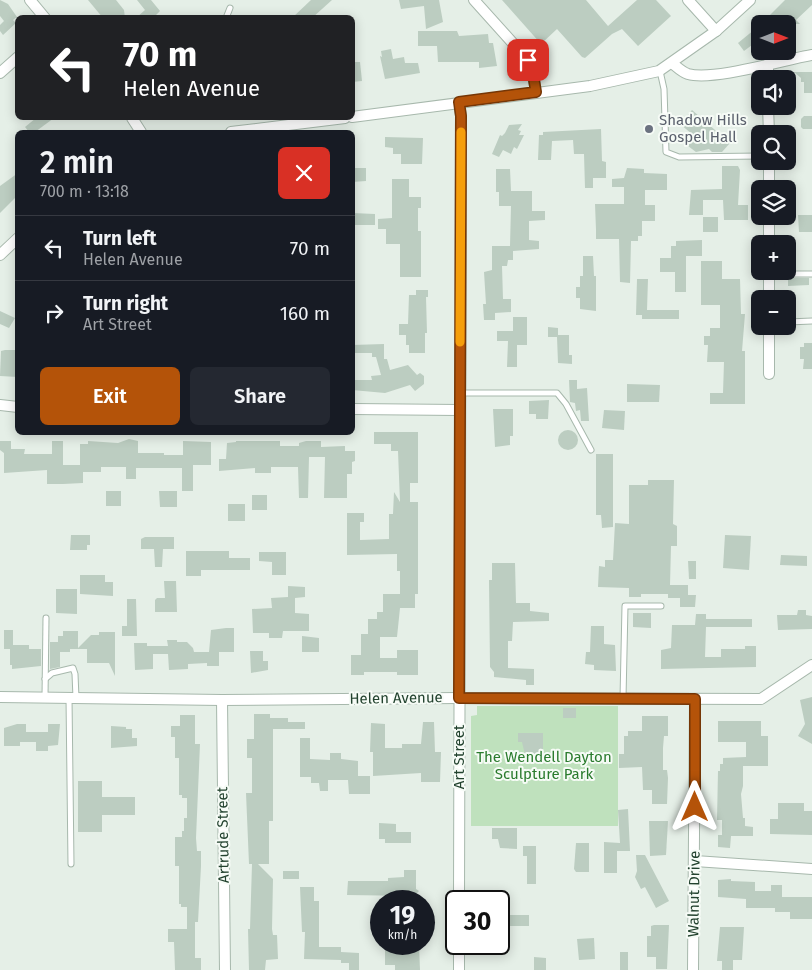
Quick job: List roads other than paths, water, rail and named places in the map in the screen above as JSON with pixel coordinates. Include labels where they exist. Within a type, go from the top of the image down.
[{"type":"street","points":[[30,0],[42,15]]},
{"type":"street","points":[[474,0],[528,60],[532,68],[536,92]]},
{"type":"street","points":[[688,0],[716,31]]},
{"type":"street","points":[[355,116],[590,86],[660,71],[716,31],[750,0]]},
{"type":"street","points":[[672,62],[685,73],[694,75],[742,70],[812,55]]},
{"type":"street","points":[[0,73],[15,60]]},
{"type":"street","points":[[768,64],[768,70]]},
{"type":"street","name":"Art Street","points":[[459,102],[461,116],[459,890]]},
{"type":"street","points":[[247,130],[329,120]]},
{"type":"street","points":[[0,255],[15,241]]},
{"type":"street","points":[[769,335],[769,374]]},
{"type":"street","points":[[0,405],[15,408]]},
{"type":"street","points":[[355,409],[459,410]]},
{"type":"street","name":"Helen Avenue","points":[[0,697],[222,700],[459,698],[761,699],[812,665]]},
{"type":"street","name":"Walnut Drive","points":[[693,970],[695,699]]},
{"type":"street","name":"Artrude Street","points":[[222,700],[225,970]]},
{"type":"street","points":[[695,861],[812,869]]},
{"type":"street","points":[[459,955],[459,970]]},
{"type":"lane","points":[[227,15],[230,8]]},
{"type":"lane","points":[[660,71],[664,89],[666,152],[679,157],[751,156]]},
{"type":"lane","points":[[796,273],[812,274]]},
{"type":"lane","points":[[796,322],[812,321]]},
{"type":"lane","points":[[459,393],[557,392],[566,404],[591,450]]},
{"type":"lane","points":[[623,699],[625,606],[661,606]]},
{"type":"lane","points":[[45,697],[46,618]]},
{"type":"lane","points":[[46,679],[52,673],[73,668],[75,674],[72,698],[71,864]]},
{"type":"place","name":"Shadow Hills Gospel Hall","points":[[649,129]]},
{"type":"park label","name":"The Wendell Dayton Sculpture Park","points":[[544,766]]}]
